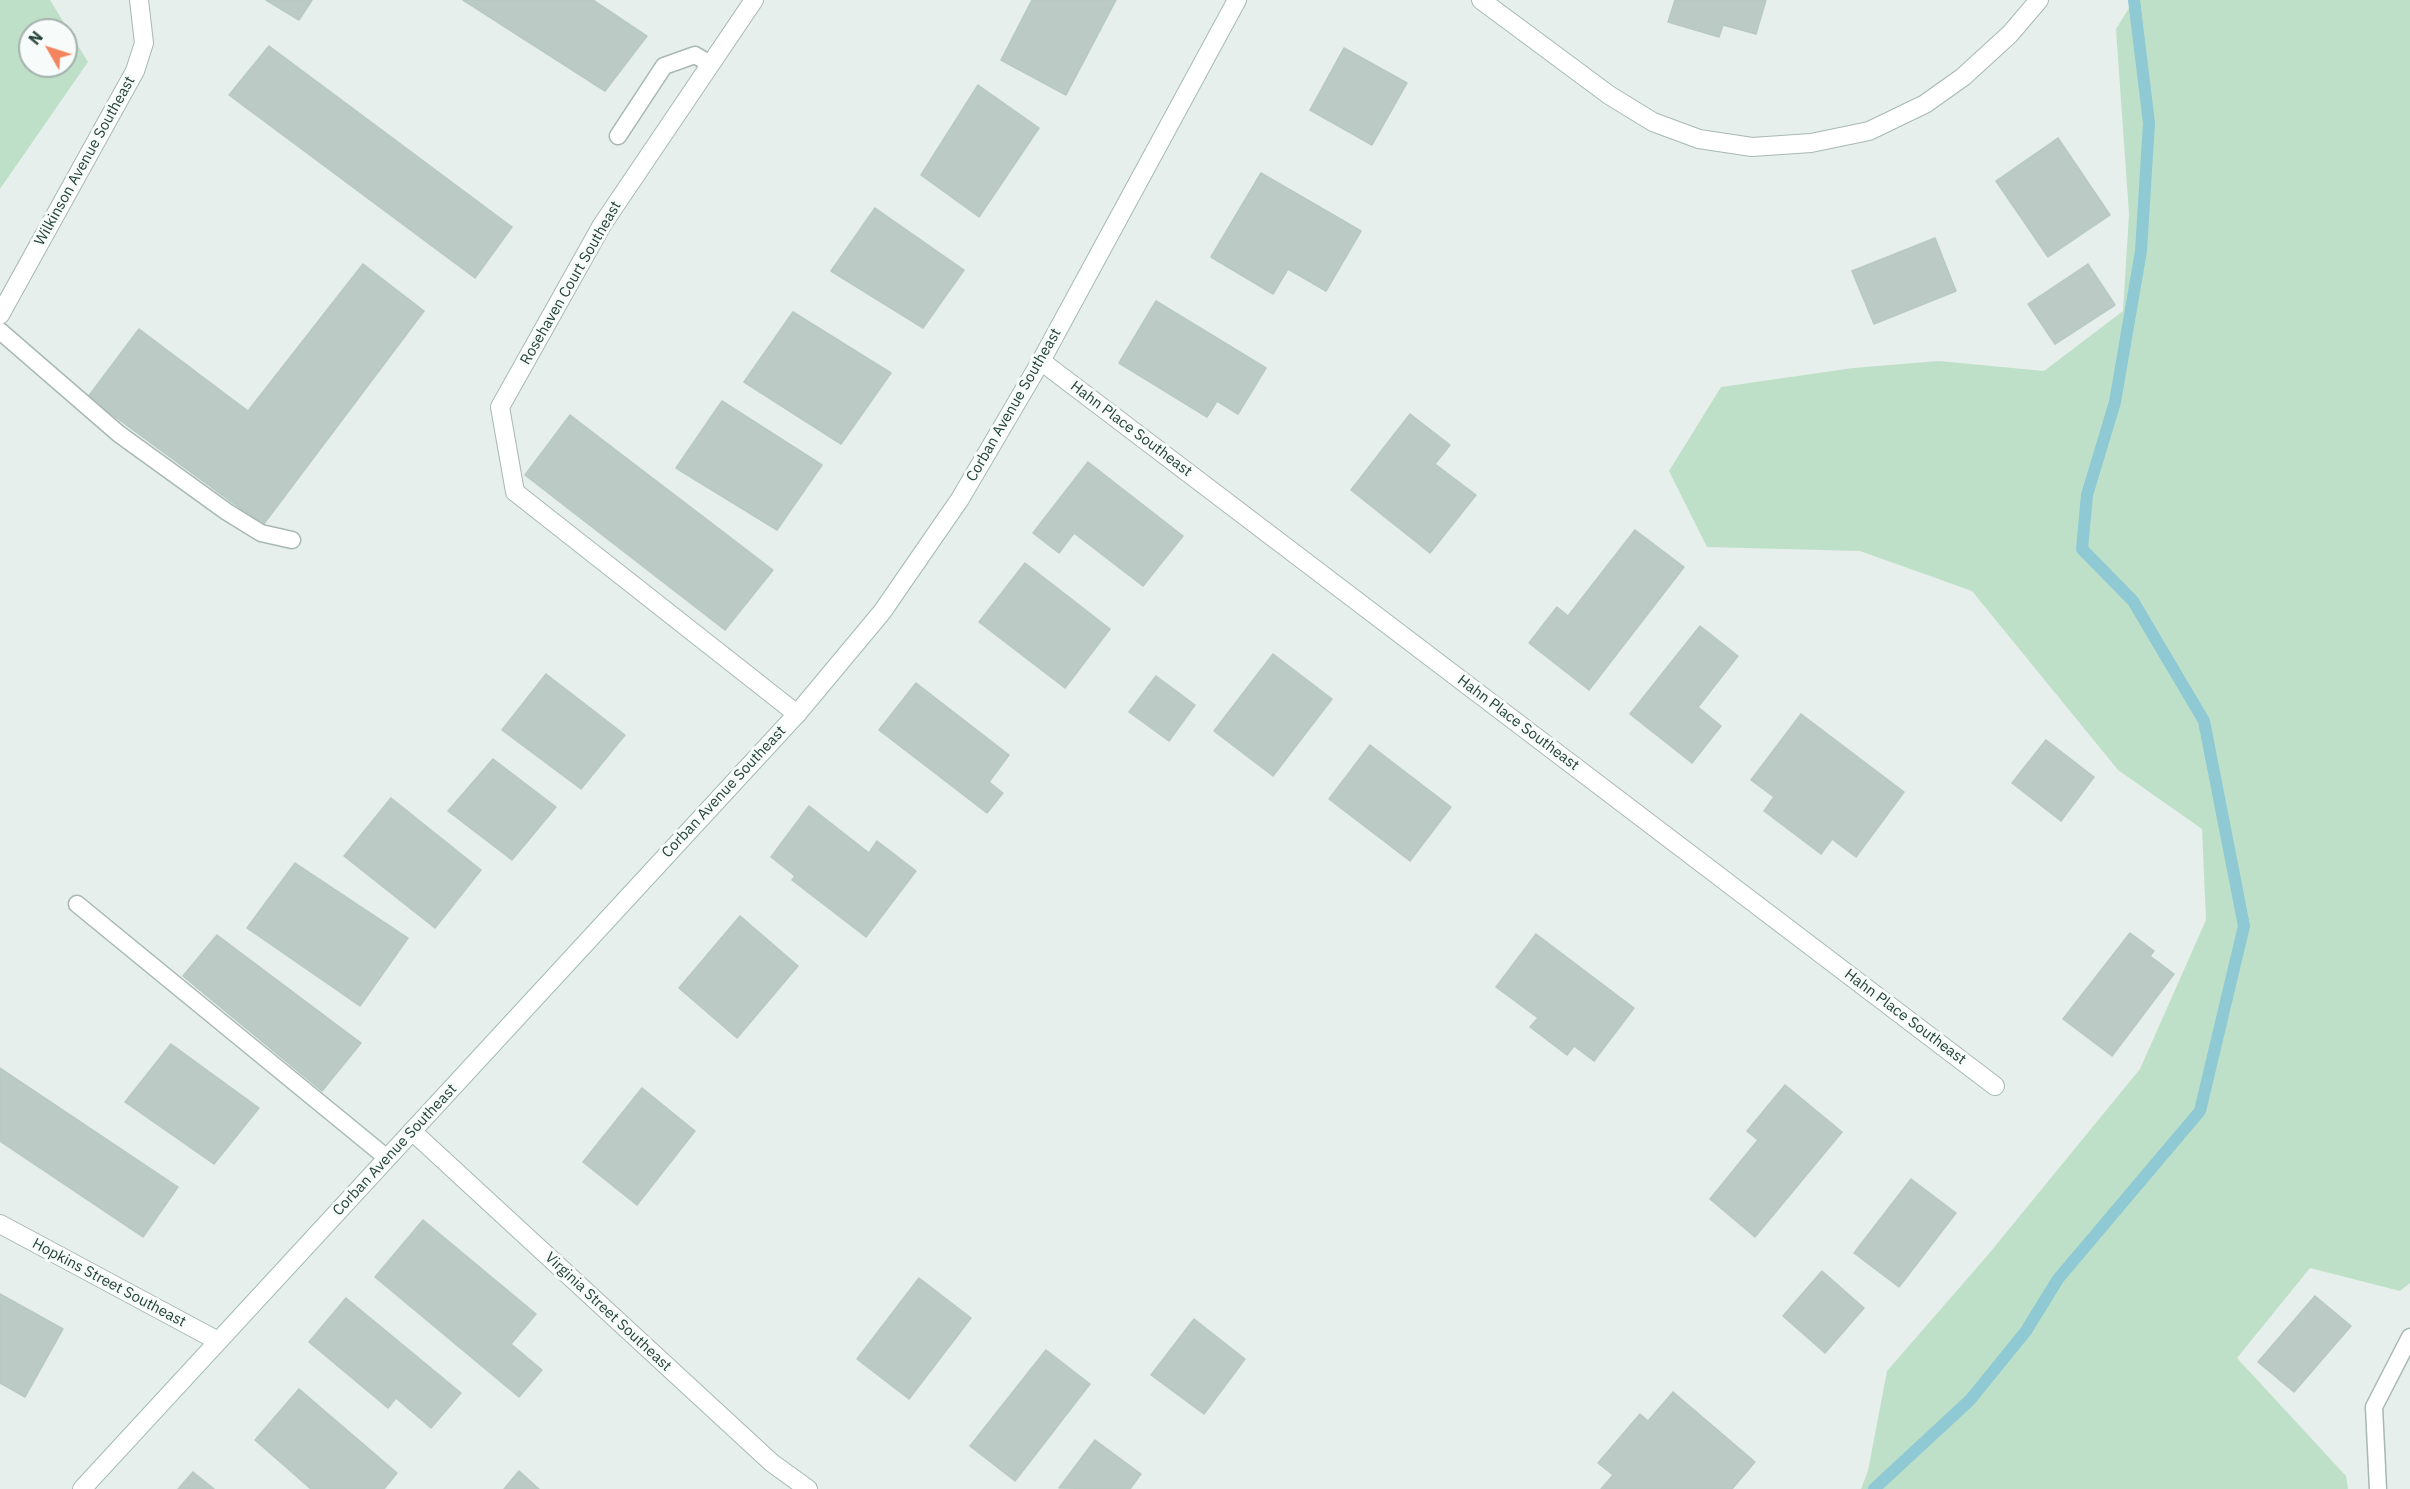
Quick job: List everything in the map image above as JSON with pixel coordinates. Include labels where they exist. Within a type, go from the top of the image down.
[{"type":"street","name":"Wilkinson Avenue Southeast","points":[[0,315],[135,71],[144,43],[139,0]]},
{"type":"street","name":"Rosehaven Court Southeast","points":[[754,0],[602,225],[500,406],[515,492],[796,714]]},
{"type":"street","name":"Corban Avenue Southeast","points":[[82,1489],[796,714],[888,602],[960,499],[1041,361],[1237,0]]},
{"type":"street","points":[[1481,0],[1609,94],[1653,122],[1699,139],[1752,147],[1811,142],[1869,131],[1925,105],[1963,77],[2010,34],[2039,0]]},
{"type":"street","name":"Hahn Place Southeast","points":[[1041,361],[1995,1086]]},
{"type":"street","name":"Virginia Street Southeast","points":[[412,1131],[772,1463],[808,1489]]},
{"type":"street","name":"Hopkins Street Southeast","points":[[0,1224],[218,1341]]},
{"type":"lane","points":[[618,136],[664,66],[695,55],[710,64]]},
{"type":"lane","points":[[0,331],[119,434],[227,512],[261,533],[292,540]]},
{"type":"lane","points":[[77,904],[387,1158]]},
{"type":"lane","points":[[2378,1489],[2374,1407],[2410,1337]]},
{"type":"green space","points":[[0,0],[50,0],[61,18],[18,18],[18,78],[77,78],[0,189]]},
{"type":"green space","points":[[2134,0],[2410,0],[2410,1283],[2400,1291],[2310,1268],[2237,1358],[2346,1476],[2348,1489],[1861,1489],[1868,1471],[1887,1371],[1987,1256],[2140,1069],[2206,920],[2202,829],[2118,770],[1972,591],[1860,551],[1707,547],[1669,471],[1721,387],[1853,368],[1939,361],[2044,371],[2123,311],[2129,214],[2116,29]]},
{"type":"green space","points":[[78,46],[88,62],[78,76]]},
{"type":"building","points":[[266,0],[312,0],[299,20]]},
{"type":"building","points":[[463,0],[593,0],[647,36],[605,91]]},
{"type":"building","points":[[1032,0],[1116,0],[1066,95],[1001,60]]},
{"type":"building","points":[[1675,0],[1766,0],[1756,34],[1723,25],[1719,37],[1668,22]]},
{"type":"building","points":[[269,46],[512,227],[475,278],[229,95]]},
{"type":"building","points":[[1344,48],[1407,83],[1372,145],[1310,110]]},
{"type":"building","points":[[978,85],[1039,128],[979,217],[921,175]]},
{"type":"building","points":[[2058,138],[2110,215],[2048,257],[1996,181]]},
{"type":"building","points":[[1261,173],[1361,231],[1326,291],[1288,269],[1273,294],[1211,257]]},
{"type":"building","points":[[875,208],[964,270],[923,328],[831,271]]},
{"type":"building","points":[[1935,238],[1956,291],[1874,324],[1852,271]]},
{"type":"building","points":[[363,264],[424,311],[263,525],[88,397],[139,329],[248,411]]},
{"type":"building","points":[[2088,264],[2115,305],[2055,344],[2028,304]]},
{"type":"building","points":[[1156,301],[1266,368],[1238,414],[1217,401],[1207,417],[1119,363]]},
{"type":"building","points":[[793,312],[891,373],[841,444],[744,382]]},
{"type":"building","points":[[722,401],[822,465],[777,530],[676,468]]},
{"type":"building","points":[[1410,414],[1450,445],[1435,464],[1476,495],[1430,553],[1351,490]]},
{"type":"building","points":[[570,415],[773,570],[725,630],[525,475]]},
{"type":"building","points":[[1088,462],[1183,536],[1143,586],[1074,533],[1059,553],[1033,533]]},
{"type":"building","points":[[1635,530],[1684,567],[1589,690],[1529,643],[1557,607],[1568,616]]},
{"type":"building","points":[[1025,563],[1110,629],[1065,688],[979,622]]},
{"type":"building","points":[[1700,626],[1738,656],[1698,707],[1721,726],[1692,763],[1630,714]]},
{"type":"building","points":[[1273,654],[1332,699],[1273,776],[1214,731]]},
{"type":"building","points":[[546,674],[625,735],[581,789],[502,730]]},
{"type":"building","points":[[1156,676],[1195,705],[1169,741],[1129,712]]},
{"type":"building","points":[[916,683],[1009,755],[989,782],[1003,793],[987,813],[879,730]]},
{"type":"building","points":[[1801,714],[1904,792],[1856,857],[1832,839],[1821,854],[1764,811],[1774,797],[1751,780]]},
{"type":"building","points":[[2046,740],[2094,777],[2061,821],[2012,783]]},
{"type":"building","points":[[1370,745],[1451,807],[1410,861],[1329,799]]},
{"type":"building","points":[[493,759],[556,807],[512,860],[448,811]]},
{"type":"building","points":[[391,798],[481,870],[435,928],[344,856]]},
{"type":"building","points":[[809,806],[869,853],[877,841],[916,871],[866,937],[792,880],[795,876],[771,857]]},
{"type":"building","points":[[295,863],[408,938],[360,1006],[247,928]]},
{"type":"building","points":[[740,916],[798,966],[737,1038],[679,988]]},
{"type":"building","points":[[2130,933],[2154,951],[2150,956],[2174,974],[2112,1056],[2063,1019]]},
{"type":"building","points":[[1536,934],[1634,1008],[1594,1061],[1574,1046],[1567,1055],[1530,1027],[1538,1018],[1496,987]]},
{"type":"building","points":[[217,935],[361,1043],[322,1091],[183,976]]},
{"type":"building","points":[[171,1044],[259,1108],[214,1164],[125,1102]]},
{"type":"building","points":[[0,1068],[178,1187],[143,1237],[0,1141]]},
{"type":"building","points":[[1785,1085],[1842,1132],[1755,1237],[1710,1199],[1758,1140],[1747,1131]]},
{"type":"building","points":[[642,1088],[695,1131],[637,1205],[583,1162]]},
{"type":"building","points":[[1911,1179],[1956,1213],[1899,1287],[1854,1253]]},
{"type":"building","points":[[423,1220],[536,1314],[511,1344],[542,1370],[519,1397],[375,1277]]},
{"type":"building","points":[[1822,1271],[1864,1308],[1825,1353],[1783,1316]]},
{"type":"building","points":[[919,1278],[971,1318],[909,1399],[857,1359]]},
{"type":"building","points":[[0,1294],[63,1329],[25,1397],[0,1383]]},
{"type":"building","points":[[2315,1296],[2351,1326],[2294,1392],[2258,1362]]},
{"type":"building","points":[[346,1298],[461,1393],[431,1428],[396,1398],[388,1408],[309,1342]]},
{"type":"building","points":[[1194,1319],[1245,1359],[1204,1414],[1151,1375]]},
{"type":"building","points":[[1046,1350],[1090,1384],[1015,1481],[970,1446]]},
{"type":"building","points":[[299,1389],[397,1473],[384,1489],[311,1489],[255,1440]]},
{"type":"building","points":[[1673,1392],[1755,1462],[1732,1489],[1601,1489],[1613,1475],[1598,1463],[1640,1414],[1648,1421]]},
{"type":"building","points":[[1095,1440],[1141,1474],[1130,1489],[1059,1488]]},
{"type":"building","points":[[519,1471],[539,1489],[504,1489]]},
{"type":"building","points":[[193,1472],[214,1489],[178,1489]]},
{"type":"waterway","points":[[1874,1489],[1970,1400],[2026,1331],[2058,1279],[2200,1111],[2244,926],[2204,721],[2133,601],[2082,549],[2087,495],[2115,402],[2141,251],[2149,123],[2134,0]]}]
